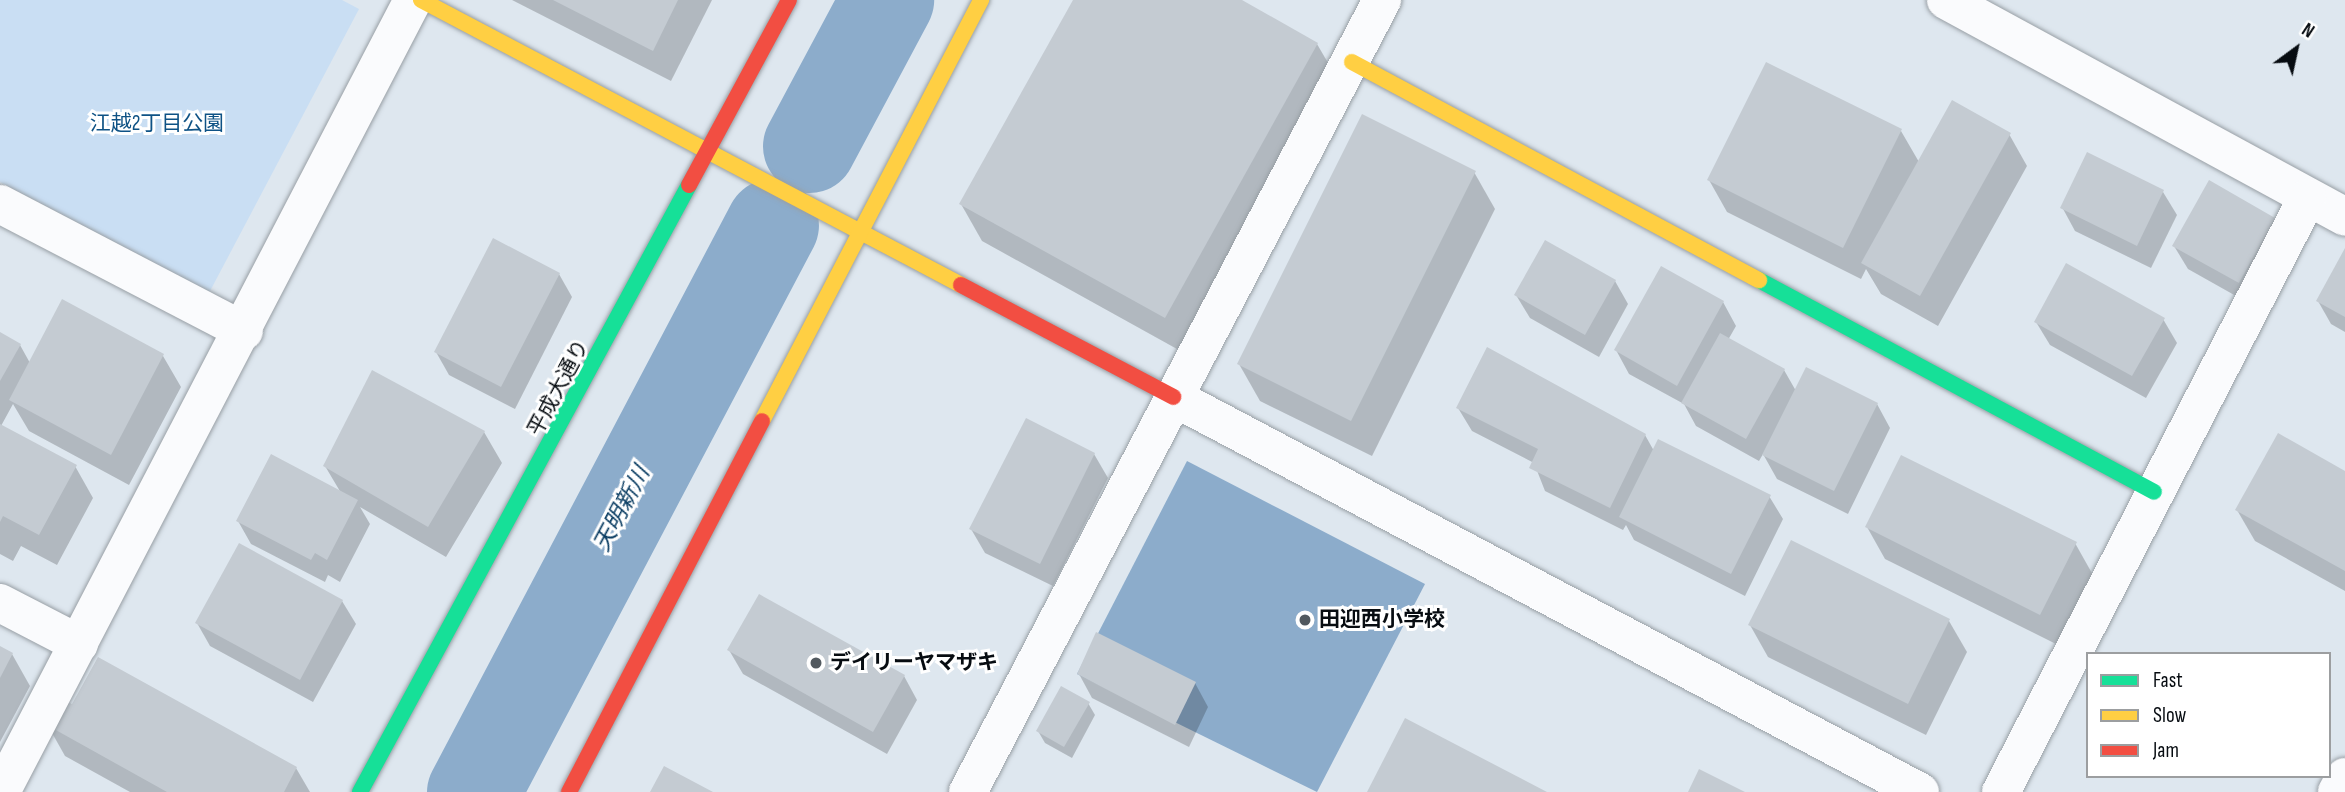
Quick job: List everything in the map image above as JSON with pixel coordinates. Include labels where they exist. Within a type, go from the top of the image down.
[{"type":"street","points":[[1,792],[244,331],[413,0]]},
{"type":"street","points":[[421,0],[739,165],[1920,792]]},
{"type":"street","name":"平成大通り","points":[[360,792],[710,151],[789,0]]},
{"type":"street","points":[[569,792],[981,0]]},
{"type":"street","points":[[968,792],[1173,397],[1352,62],[1382,0]]},
{"type":"street","points":[[1946,0],[2345,217]]},
{"type":"street","points":[[1352,62],[2154,492]]},
{"type":"street","points":[[2001,792],[2307,198]]},
{"type":"street","points":[[0,204],[244,331]]},
{"type":"street","points":[[0,603],[79,644]]},
{"type":"street","points":[[2337,792],[2345,777]]},
{"type":"green space","name":"江越2丁目公園","points":[[0,0],[342,0],[359,9],[209,293],[0,182]]},
{"type":"shaded area","points":[[1187,461],[1425,584],[1317,792],[1077,674]]},
{"type":"building","points":[[553,0],[678,0],[653,51]]},
{"type":"building","points":[[1073,0],[1242,0],[1318,43],[1165,318],[959,204]]},
{"type":"building","points":[[1766,62],[1902,129],[1843,248],[1707,180]]},
{"type":"building","points":[[1952,100],[2011,133],[1920,296],[1861,263]]},
{"type":"building","points":[[1362,114],[1476,171],[1351,421],[1237,364]]},
{"type":"building","points":[[2087,152],[2164,190],[2137,246],[2060,208]]},
{"type":"building","points":[[2209,180],[2275,218],[2239,283],[2172,246]]},
{"type":"building","points":[[493,238],[560,273],[501,387],[434,352]]},
{"type":"building","points":[[1545,240],[1616,280],[1585,335],[1514,295]]},
{"type":"building","points":[[2345,248],[2345,317],[2316,301]]},
{"type":"building","points":[[2066,263],[2165,318],[2132,376],[2034,322]]},
{"type":"building","points":[[1661,266],[1724,301],[1677,386],[1614,350]]},
{"type":"building","points":[[62,299],[164,354],[111,455],[9,400]]},
{"type":"building","points":[[0,332],[21,344],[0,381]]},
{"type":"building","points":[[1720,333],[1785,369],[1746,439],[1681,403]]},
{"type":"building","points":[[1487,347],[1646,434],[1610,508],[1529,468],[1538,449],[1456,408]]},
{"type":"building","points":[[1806,367],[1878,403],[1834,491],[1762,455]]},
{"type":"building","points":[[372,370],[485,431],[428,527],[323,466]]},
{"type":"building","points":[[1026,418],[1095,453],[1040,564],[969,529]]},
{"type":"building","points":[[0,424],[77,465],[39,535],[3,516],[0,522]]},
{"type":"building","points":[[2278,433],[2345,471],[2345,571],[2235,510]]},
{"type":"building","points":[[1658,439],[1771,495],[1731,574],[1619,517]]},
{"type":"building","points":[[271,454],[358,500],[327,560],[315,553],[311,560],[236,521]]},
{"type":"building","points":[[1901,455],[2077,542],[2040,615],[1865,527]]},
{"type":"building","points":[[1791,540],[1950,619],[1908,704],[1748,625]]},
{"type":"building","points":[[239,543],[343,600],[300,680],[195,623]]},
{"type":"building","name":"デイリーヤマザキ","points":[[759,594],[905,675],[873,732],[727,650]]},
{"type":"building","points":[[1096,632],[1196,682],[1175,725],[1077,674]]},
{"type":"building","points":[[0,646],[13,653],[0,678]]},
{"type":"building","points":[[98,657],[297,767],[284,792],[167,792],[45,724],[59,698],[72,704]]},
{"type":"building","points":[[1061,686],[1090,702],[1064,747],[1036,731]]},
{"type":"building","points":[[1405,718],[1547,792],[1367,792]]},
{"type":"building","points":[[664,766],[713,792],[650,792]]},
{"type":"building","points":[[1699,769],[1745,792],[1688,792]]},
{"type":"waterway","name":"天明新川","points":[[809,146],[887,0]]},
{"type":"waterway","name":"天明新川","points":[[473,792],[772,225]]},
{"type":"traffic: fast","points":[[360,792],[689,185]]},
{"type":"traffic: fast","points":[[1759,280],[2154,492]]},
{"type":"traffic: slow","points":[[421,0],[961,285]]},
{"type":"traffic: slow","points":[[762,421],[981,0]]},
{"type":"traffic: slow","points":[[1352,62],[1759,280]]},
{"type":"traffic: jam","points":[[689,185],[789,0]]},
{"type":"traffic: jam","points":[[961,285],[1173,397]]},
{"type":"traffic: jam","points":[[569,792],[762,421]]},
{"type":"place","name":"田迎西小学校","points":[[1305,620]]},
{"type":"place","name":"デイリーヤマザキ","points":[[816,663]]}]
